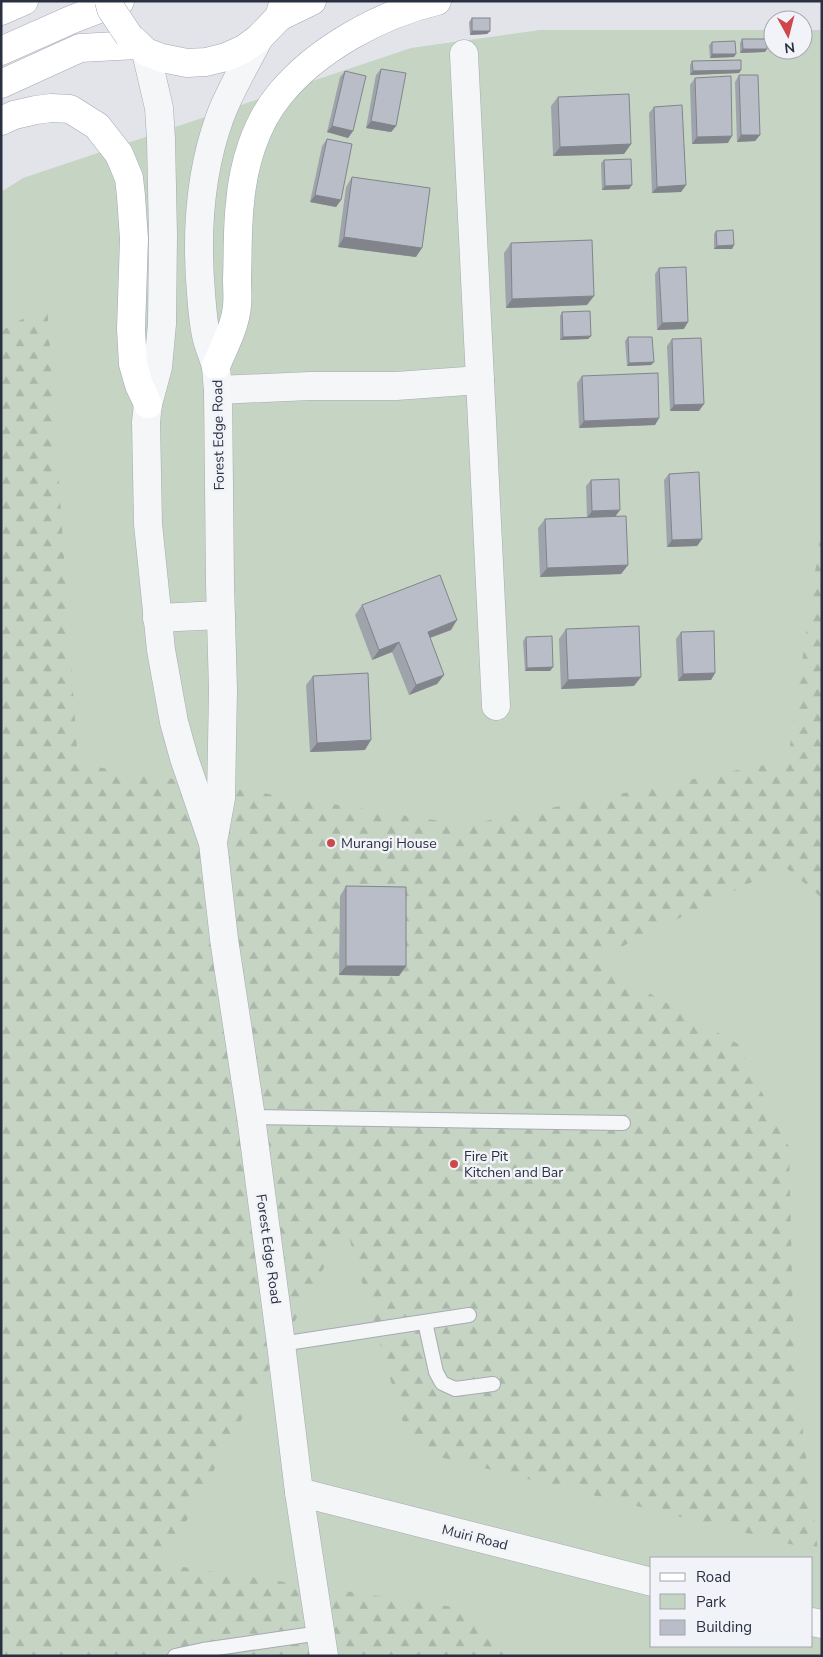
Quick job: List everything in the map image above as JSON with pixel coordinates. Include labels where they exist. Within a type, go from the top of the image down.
[{"type":"main road","points":[[1,11],[24,1]]},
{"type":"main road","points":[[109,1],[111,9],[137,44],[162,58],[178,61],[206,62],[226,57],[244,49],[259,38],[281,9],[312,1]]},
{"type":"main road","points":[[1,51],[73,19],[120,1]]},
{"type":"main road","points":[[217,378],[233,326],[237,305],[240,204],[244,173],[248,155],[265,117],[279,95],[295,77],[337,46],[378,21],[398,12],[438,1]]},
{"type":"main road","points":[[1,84],[80,48],[137,44]]},
{"type":"main road","points":[[1,122],[14,115],[36,110],[51,108],[70,109],[97,126],[119,154],[129,178],[134,239],[131,329],[133,364],[139,385],[148,404]]},
{"type":"street","name":"Forest Edge Road","points":[[213,843],[222,771],[223,690],[217,378],[206,334],[201,293],[199,247],[204,174],[210,150],[220,116],[259,38]]},
{"type":"street","name":"Forest Edge Road","points":[[137,44],[160,108],[163,235],[161,341],[158,367],[148,404],[146,422],[148,524],[160,650],[174,722],[184,758],[213,843],[224,939],[282,1344],[299,1492],[322,1644]]},
{"type":"street","points":[[464,54],[496,706]]},
{"type":"street","points":[[217,378],[310,386],[396,386],[480,380]]},
{"type":"street","points":[[157,618],[221,615]]},
{"type":"street","name":"Muiri Road","points":[[299,1492],[650,1581]]},
{"type":"lane","points":[[251,1118],[623,1123]]},
{"type":"lane","points":[[282,1344],[469,1315]]},
{"type":"lane","points":[[424,1322],[436,1372],[442,1383],[455,1389],[492,1384]]},
{"type":"lane","points":[[174,1656],[202,1650],[322,1644]]},
{"type":"green space","points":[[540,30],[763,30],[763,60],[813,60],[813,30],[822,30],[822,1656],[1,1656],[1,192],[23,178],[411,48]]},
{"type":"green space","points":[[47,305],[78,764],[466,825],[788,760],[822,523],[822,898],[784,866],[593,961],[738,1044],[789,1147],[794,1361],[818,1551],[411,1450],[346,1227],[163,1564],[473,1610],[511,1656],[1,1656],[1,331]]},
{"type":"building","points":[[472,18],[490,18],[490,31],[472,31]]},
{"type":"building","points":[[742,39],[763,39],[763,49],[743,49]]},
{"type":"building","points":[[735,41],[736,54],[712,54],[712,42]]},
{"type":"building","points":[[741,60],[741,70],[693,71],[692,61]]},
{"type":"building","points":[[381,69],[406,73],[396,126],[371,121]]},
{"type":"building","points":[[345,71],[366,76],[353,131],[332,126]]},
{"type":"building","points":[[739,75],[758,75],[760,135],[741,135]]},
{"type":"building","points":[[731,76],[732,136],[697,137],[695,78]]},
{"type":"building","points":[[629,94],[631,144],[560,147],[558,97]]},
{"type":"building","points":[[682,105],[686,185],[657,187],[654,107]]},
{"type":"building","points":[[327,139],[352,144],[341,200],[315,195]]},
{"type":"building","points":[[631,159],[632,185],[605,186],[604,160]]},
{"type":"building","points":[[352,177],[430,188],[422,248],[344,237]]},
{"type":"building","points":[[733,230],[734,245],[717,246],[716,231]]},
{"type":"building","points":[[592,240],[594,296],[512,299],[511,243]]},
{"type":"building","points":[[686,267],[688,322],[662,323],[659,268]]},
{"type":"building","points":[[590,311],[591,336],[563,337],[562,312]]},
{"type":"building","points":[[628,337],[652,337],[654,362],[629,363]]},
{"type":"building","points":[[701,338],[704,404],[674,405],[672,339]]},
{"type":"building","points":[[658,373],[659,418],[584,421],[582,376]]},
{"type":"building","points":[[699,472],[702,539],[672,540],[669,474]]},
{"type":"building","points":[[619,479],[620,510],[592,511],[591,480]]},
{"type":"building","points":[[626,516],[628,565],[547,568],[545,519]]},
{"type":"building","points":[[440,575],[457,620],[428,632],[444,675],[416,685],[399,642],[379,650],[362,605]]},
{"type":"building","points":[[639,626],[641,677],[568,680],[566,629]]},
{"type":"building","points":[[714,631],[715,673],[683,674],[681,632]]},
{"type":"building","points":[[552,636],[553,667],[527,668],[526,637]]},
{"type":"building","points":[[368,673],[371,740],[317,743],[313,676]]},
{"type":"building","points":[[346,886],[406,887],[406,966],[346,966]]},
{"type":"place","name":"Murangi House","points":[[331,843]]},
{"type":"place","name":"Fire Pit Kitchen and Bar","points":[[454,1164]]}]
